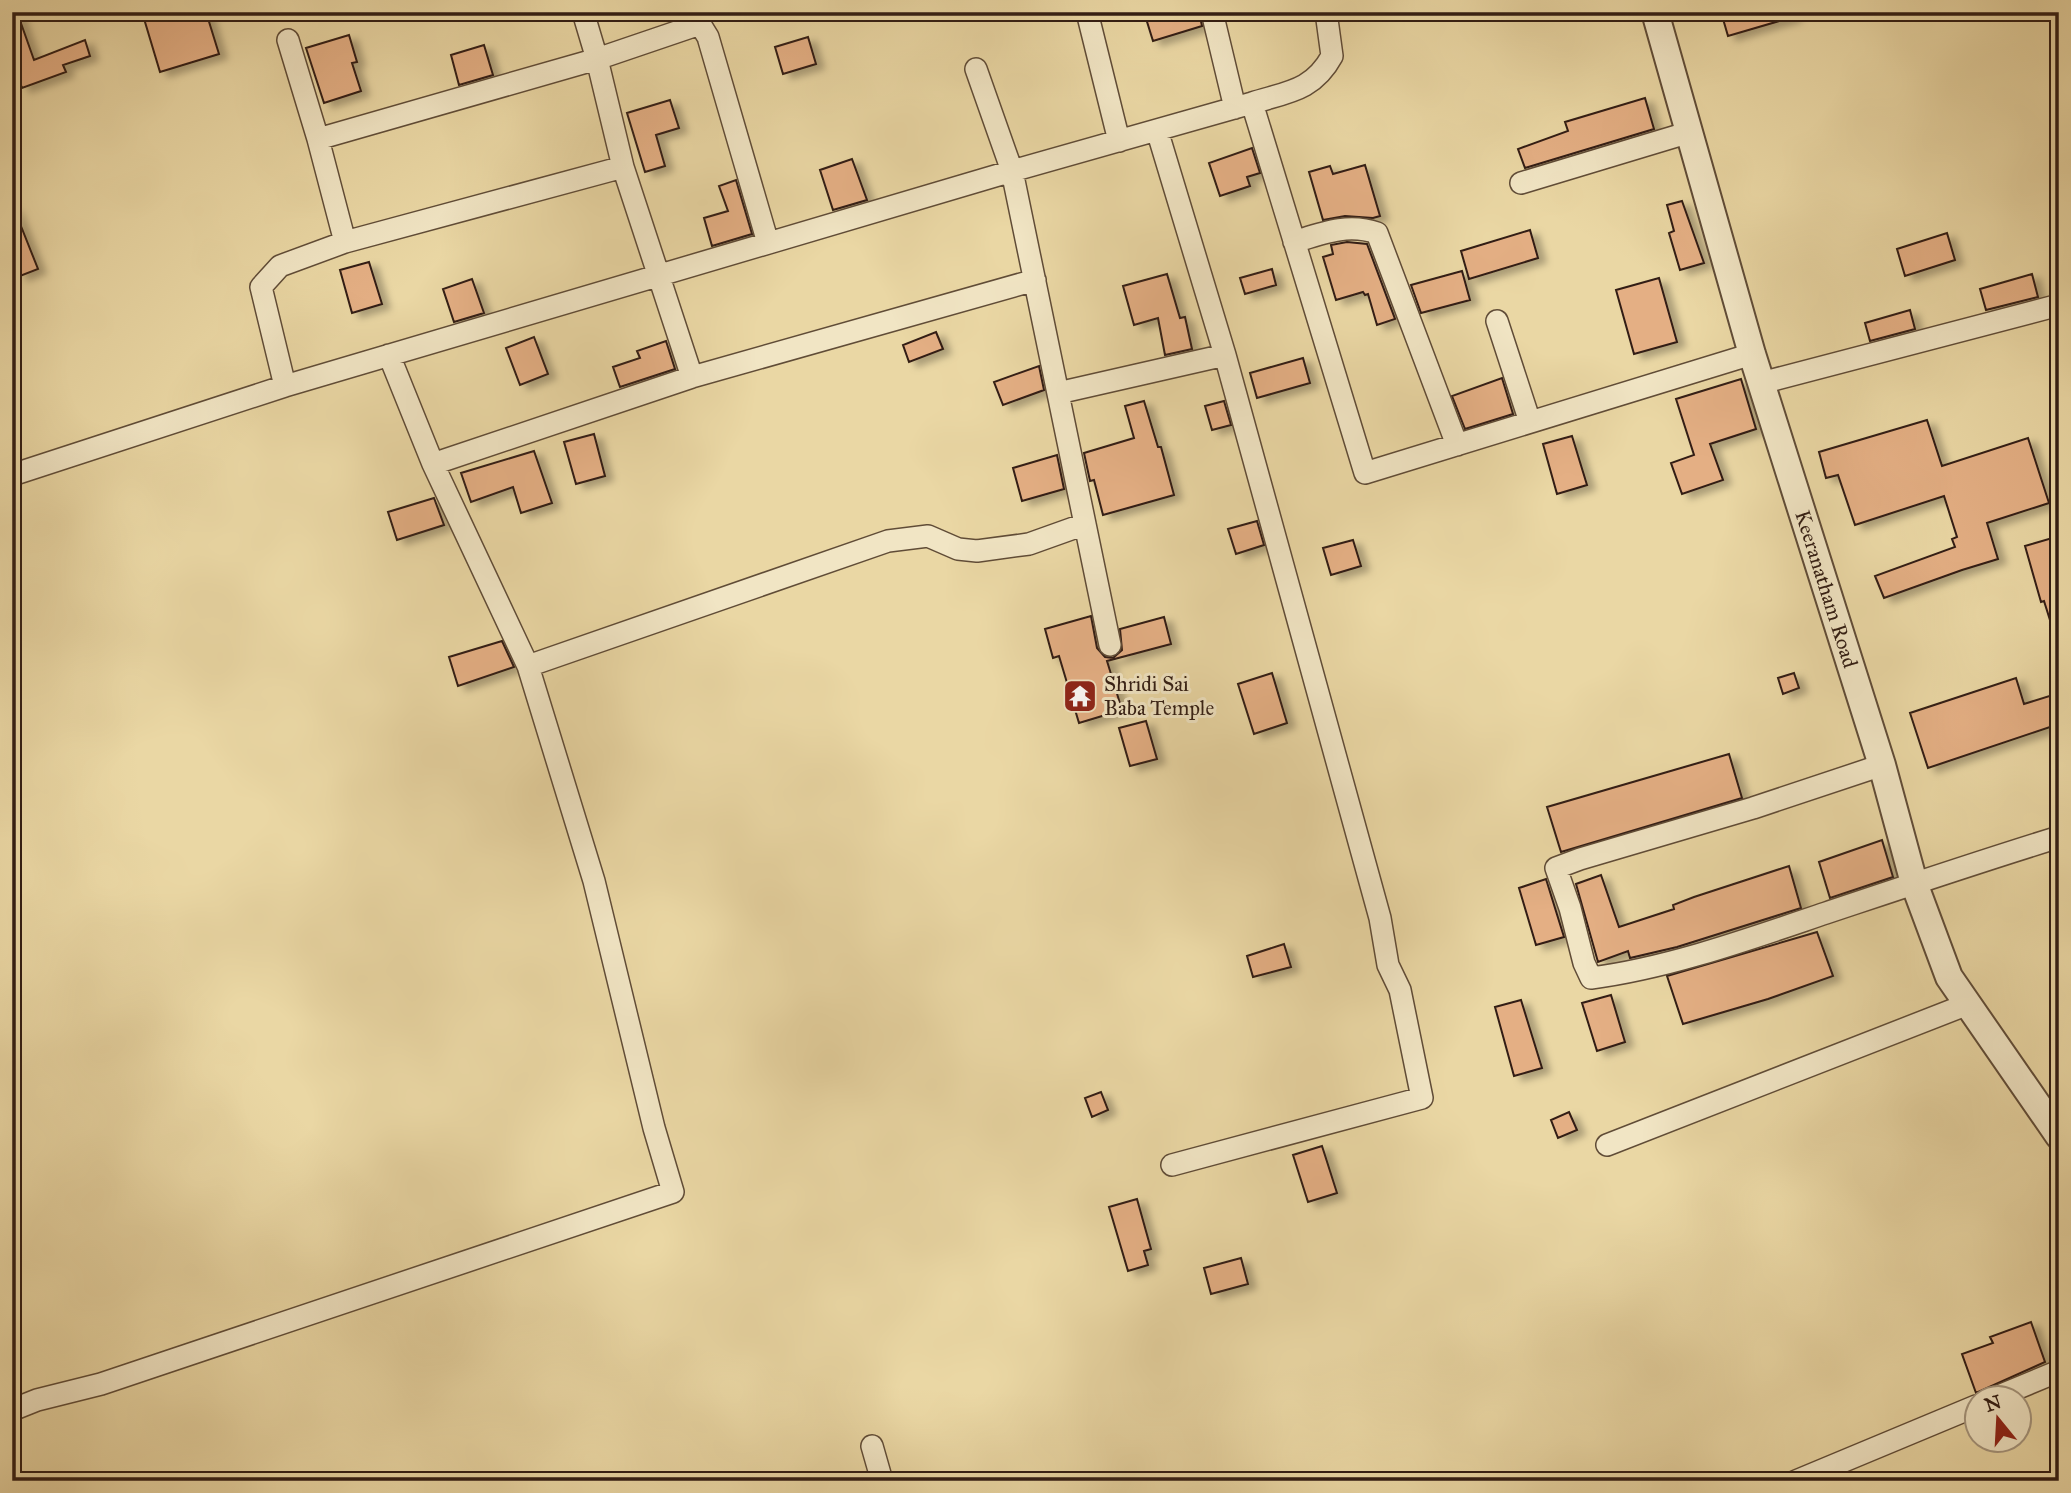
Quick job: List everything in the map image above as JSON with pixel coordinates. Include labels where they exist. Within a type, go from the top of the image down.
[{"type":"street","points":[[583,12],[623,167],[692,377]]},
{"type":"street","points":[[1087,12],[1119,141]]},
{"type":"street","points":[[1212,12],[1294,242],[1365,473],[1752,354]]},
{"type":"street","points":[[12,475],[285,386],[1012,170],[1307,86],[1318,77],[1332,56],[1326,12]]},
{"type":"street","name":"Keeranatham Road","points":[[1655,12],[1752,354],[1882,765],[1914,883],[1949,977],[2059,1136]]},
{"type":"street","points":[[318,139],[597,59],[698,18],[708,37],[768,243]]},
{"type":"street","points":[[288,40],[345,242]]},
{"type":"street","points":[[976,69],[1012,170],[1110,645]]},
{"type":"street","points":[[1157,130],[1225,355],[1380,918],[1388,965],[1400,990],[1422,1098],[1172,1165]]},
{"type":"street","points":[[1521,183],[1689,132]]},
{"type":"street","points":[[285,386],[261,287],[280,266],[345,242],[623,167]]},
{"type":"street","points":[[1294,242],[1348,227],[1377,233],[1457,445]]},
{"type":"street","points":[[433,464],[692,377],[1035,280]]},
{"type":"street","points":[[1761,383],[2059,305]]},
{"type":"street","points":[[1497,321],[1530,422]]},
{"type":"street","points":[[12,1410],[37,1400],[101,1384],[673,1192],[651,1115],[594,881],[528,667],[433,464],[389,355]]},
{"type":"street","points":[[1058,393],[1225,355]]},
{"type":"street","points":[[528,667],[888,541],[928,536],[958,549],[977,551],[1029,544],[1085,524]]},
{"type":"street","points":[[1882,765],[1753,808],[1556,868],[1570,908],[1584,963],[1591,978],[1625,973],[1765,934],[2059,837]]},
{"type":"street","points":[[1607,1145],[1968,1004]]},
{"type":"street","points":[[2028,1384],[2059,1371]]},
{"type":"street","points":[[1796,1481],[1962,1412]]},
{"type":"street","points":[[872,1447],[882,1481]]},
{"type":"building","points":[[12,12],[17,12],[34,60],[85,40],[90,56],[63,65],[66,72],[22,88],[12,61]]},
{"type":"building","points":[[142,12],[206,12],[219,54],[160,72]]},
{"type":"building","points":[[1144,12],[1199,12],[1202,26],[1153,41]]},
{"type":"building","points":[[1721,12],[1793,12],[1793,17],[1728,36]]},
{"type":"building","points":[[349,35],[357,62],[352,63],[361,91],[324,103],[306,48]]},
{"type":"building","points":[[808,37],[816,64],[783,74],[775,47]]},
{"type":"building","points":[[484,45],[493,75],[459,85],[451,55]]},
{"type":"building","points":[[1645,98],[1654,129],[1525,168],[1518,149],[1568,131],[1565,122]]},
{"type":"building","points":[[670,100],[679,128],[656,135],[665,166],[645,172],[627,113]]},
{"type":"building","points":[[1252,148],[1260,173],[1247,177],[1250,186],[1220,196],[1209,163]]},
{"type":"building","points":[[852,159],[867,200],[833,210],[820,170]]},
{"type":"building","points":[[1365,165],[1380,216],[1345,216],[1323,220],[1309,172],[1330,166],[1333,174]]},
{"type":"building","points":[[736,180],[752,234],[712,246],[704,218],[728,211],[719,186]]},
{"type":"building","points":[[1682,201],[1704,263],[1680,270],[1669,233],[1674,231],[1667,205]]},
{"type":"building","points":[[13,206],[38,269],[20,276],[12,257]]},
{"type":"building","points":[[1530,230],[1538,258],[1469,279],[1461,251]]},
{"type":"building","points":[[1947,233],[1955,260],[1905,276],[1897,249]]},
{"type":"building","points":[[1347,242],[1367,244],[1395,319],[1377,325],[1368,294],[1363,292],[1336,300],[1323,257],[1333,254],[1331,245]]},
{"type":"building","points":[[369,262],[382,304],[352,313],[340,270]]},
{"type":"building","points":[[1272,269],[1276,285],[1245,294],[1240,278]]},
{"type":"building","points":[[1462,271],[1470,300],[1421,313],[1411,285]]},
{"type":"building","points":[[1167,274],[1180,318],[1185,317],[1192,349],[1165,355],[1158,318],[1134,325],[1123,286]]},
{"type":"building","points":[[2032,274],[2038,297],[1986,310],[1980,289]]},
{"type":"building","points":[[1659,278],[1677,342],[1634,354],[1616,290]]},
{"type":"building","points":[[472,279],[484,313],[454,322],[443,289]]},
{"type":"building","points":[[1910,310],[1915,329],[1870,341],[1865,323]]},
{"type":"building","points":[[936,332],[943,349],[909,362],[903,345]]},
{"type":"building","points":[[534,337],[548,374],[520,385],[506,348]]},
{"type":"building","points":[[666,341],[675,369],[620,387],[613,367],[640,358],[637,351]]},
{"type":"building","points":[[1303,358],[1310,383],[1257,398],[1250,373]]},
{"type":"building","points":[[1039,366],[1044,390],[1003,405],[994,382]]},
{"type":"building","points":[[1502,378],[1513,414],[1465,429],[1452,396]]},
{"type":"building","points":[[1741,379],[1756,429],[1710,444],[1723,480],[1682,494],[1671,463],[1694,455],[1676,399]]},
{"type":"building","points":[[1144,401],[1158,447],[1161,447],[1174,495],[1103,515],[1094,480],[1090,481],[1084,453],[1134,438],[1125,406]]},
{"type":"building","points":[[1224,401],[1231,425],[1212,430],[1205,406]]},
{"type":"building","points":[[1927,420],[1942,466],[2028,438],[2049,503],[1987,523],[1998,559],[1884,598],[1875,576],[1955,547],[1952,539],[1957,537],[1944,496],[1855,525],[1838,475],[1826,478],[1819,452]]},
{"type":"building","points":[[594,434],[605,476],[576,484],[564,442]]},
{"type":"building","points":[[1572,436],[1587,485],[1557,494],[1543,444]]},
{"type":"building","points":[[534,451],[552,503],[521,513],[513,487],[471,502],[461,473]]},
{"type":"building","points":[[1057,455],[1064,489],[1022,501],[1013,468]]},
{"type":"building","points":[[434,498],[444,525],[397,540],[388,512]]},
{"type":"building","points":[[1257,521],[1264,545],[1236,554],[1228,529]]},
{"type":"building","points":[[2059,536],[2059,635],[2055,636],[2044,601],[2041,602],[2025,546]]},
{"type":"building","points":[[1353,540],[1361,566],[1331,575],[1323,548]]},
{"type":"building","points":[[1091,616],[1097,648],[1105,657],[1113,658],[1122,650],[1120,629],[1164,617],[1171,644],[1107,661],[1122,710],[1079,723],[1059,656],[1053,658],[1045,629]]},
{"type":"building","points":[[502,641],[514,667],[458,686],[449,657]]},
{"type":"building","points":[[1272,673],[1287,723],[1254,734],[1238,684]]},
{"type":"building","points":[[1794,673],[1799,688],[1783,694],[1778,678]]},
{"type":"building","points":[[2016,678],[2024,704],[2059,693],[2059,724],[1928,768],[1910,713]]},
{"type":"building","points":[[1146,721],[1157,759],[1130,766],[1119,728]]},
{"type":"building","points":[[1729,754],[1742,798],[1561,852],[1547,807]]},
{"type":"building","points":[[1882,840],[1893,877],[1830,898],[1819,862]]},
{"type":"building","points":[[1789,866],[1801,908],[1677,947],[1630,958],[1628,951],[1598,962],[1576,884],[1601,875],[1619,927],[1674,909],[1673,905],[1694,897]]},
{"type":"building","points":[[1546,879],[1564,937],[1536,945],[1519,888]]},
{"type":"building","points":[[1817,932],[1833,976],[1683,1024],[1667,976]]},
{"type":"building","points":[[1284,944],[1291,967],[1253,977],[1247,956]]},
{"type":"building","points":[[1611,995],[1625,1042],[1597,1051],[1582,1003]]},
{"type":"building","points":[[1521,1000],[1542,1068],[1514,1076],[1495,1007]]},
{"type":"building","points":[[1101,1092],[1108,1110],[1092,1117],[1085,1098]]},
{"type":"building","points":[[1569,1112],[1577,1130],[1558,1138],[1551,1120]]},
{"type":"building","points":[[1322,1146],[1337,1193],[1308,1202],[1293,1155]]},
{"type":"building","points":[[1137,1199],[1151,1249],[1144,1251],[1148,1265],[1128,1271],[1109,1207]]},
{"type":"building","points":[[1241,1258],[1248,1284],[1211,1294],[1204,1268]]},
{"type":"building","points":[[2031,1322],[2045,1362],[1996,1384],[1973,1384],[1962,1354],[1993,1343],[1990,1337]]},
{"type":"place","name":"Shridi Sai Baba Temple","points":[[1080,696]]}]
